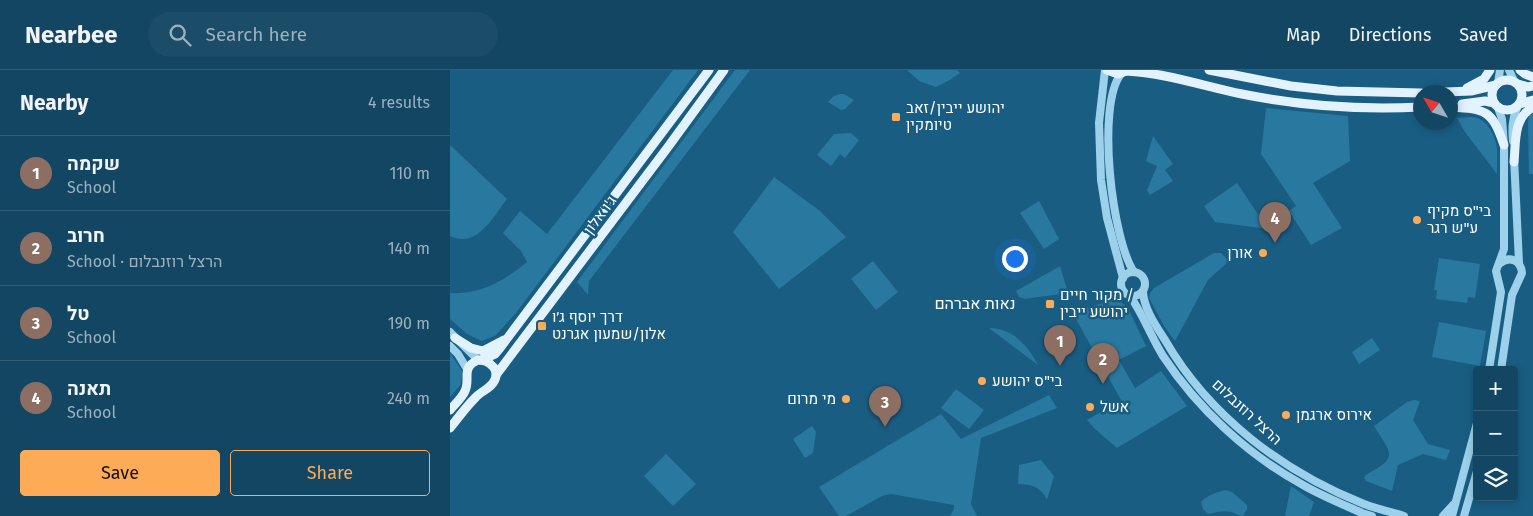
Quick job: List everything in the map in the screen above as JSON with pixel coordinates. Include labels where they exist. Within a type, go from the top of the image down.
[{"type":"main road","name":"ג'ו אלון","points":[[479,360],[494,354],[508,337],[709,70]]},
{"type":"main road","name":"ג'ו אלון","points":[[496,375],[724,70]]},
{"type":"main road","points":[[1106,70],[1112,73],[1157,74],[1242,94],[1289,102],[1336,107],[1413,108]]},
{"type":"main road","points":[[1208,70],[1282,85],[1337,91],[1413,93]]},
{"type":"main road","points":[[1458,90],[1479,83],[1490,70]]},
{"type":"main road","points":[[1520,70],[1533,77]]},
{"type":"main road","points":[[1458,91],[1479,90],[1506,80],[1528,87],[1533,86]]},
{"type":"main road","points":[[1516,83],[1523,94],[1518,106]]},
{"type":"main road","points":[[1496,105],[1492,93],[1497,84]]},
{"type":"main road","points":[[1458,105],[1485,101],[1505,111],[1533,100]]},
{"type":"main road","points":[[1458,107],[1479,109],[1486,114],[1497,125],[1504,145]]},
{"type":"main road","points":[[1514,162],[1517,125],[1523,115],[1533,107]]},
{"type":"main road","points":[[452,339],[483,351],[508,337]]},
{"type":"main road","points":[[450,410],[467,389],[470,365],[479,360],[486,361],[493,366],[496,375],[493,384],[475,398],[450,428]]},
{"type":"main road","points":[[467,380],[472,387],[480,390],[485,389]]},
{"type":"street","points":[[1106,70],[1099,124],[1101,180],[1107,218],[1122,278],[1122,290],[1130,296],[1137,296],[1143,292],[1146,286],[1144,278],[1138,273],[1128,273],[1122,278]]},
{"type":"street","points":[[1497,84],[1500,70]]},
{"type":"street","points":[[1509,70],[1516,83]]},
{"type":"street","points":[[1125,72],[1114,86],[1110,106],[1108,143],[1110,179],[1122,239],[1128,260],[1134,272]]},
{"type":"street","points":[[1490,366],[1501,292],[1496,271],[1504,249],[1504,145],[1502,119],[1496,105]]},
{"type":"street","points":[[1501,366],[1512,295],[1522,273],[1519,263],[1512,123],[1518,106]]},
{"type":"street","points":[[1498,264],[1506,259],[1515,260],[1519,263]]},
{"type":"street","points":[[1497,279],[1506,286],[1517,283]]},
{"type":"street","name":"הרצל רוזנבלום","points":[[1143,292],[1144,302],[1150,314],[1181,365],[1210,401],[1247,436],[1267,452],[1307,477],[1365,504],[1404,516]]},
{"type":"street","name":"הרצל רוזנבלום","points":[[1130,296],[1163,356],[1173,370],[1204,407],[1241,443],[1261,459],[1303,485],[1341,504],[1372,516]]},
{"type":"street","points":[[452,339],[479,360]]},
{"type":"street","points":[[452,339],[458,354],[468,369]]},
{"type":"street","points":[[1452,516],[1473,439]]},
{"type":"street","points":[[1464,516],[1473,485]]},
{"type":"street","points":[[1443,516],[1457,501]]},
{"type":"shaded area","points":[[673,70],[698,70],[516,313],[495,336],[482,341],[467,334],[450,319],[450,293],[471,292],[491,285],[527,262],[521,251],[503,233],[520,211],[547,234]]},
{"type":"shaded area","points":[[735,70],[750,70],[589,281],[588,295],[577,282]]},
{"type":"shaded area","points":[[907,70],[957,70],[960,73],[936,87],[919,81]]},
{"type":"shaded area","points":[[844,94],[854,100],[845,109],[841,110],[828,102],[834,96]]},
{"type":"shaded area","points":[[1266,108],[1348,116],[1350,161],[1313,183],[1342,228],[1311,245],[1289,211],[1296,206],[1261,154]]},
{"type":"shaded area","points":[[1533,111],[1533,174],[1529,174],[1528,123],[1529,116]]},
{"type":"shaded area","points":[[1475,117],[1487,125],[1496,142],[1497,174],[1465,132],[1458,118]]},
{"type":"shaded area","points":[[851,133],[859,140],[845,158],[840,154],[831,166],[817,155],[834,134]]},
{"type":"shaded area","points":[[1153,136],[1173,164],[1165,170],[1173,181],[1150,195],[1147,190],[1157,166],[1146,161]]},
{"type":"shaded area","points":[[450,145],[507,199],[483,229],[476,235],[468,238],[460,239],[450,236]]},
{"type":"shaded area","points":[[774,177],[820,211],[846,237],[779,289],[733,232]]},
{"type":"shaded area","points":[[1237,183],[1268,229],[1215,222],[1204,206]]},
{"type":"shaded area","points":[[1039,201],[1059,239],[1044,249],[1020,213]]},
{"type":"shaded area","points":[[1214,253],[1221,253],[1229,261],[1208,280],[1175,341],[1164,326],[1149,298],[1150,293],[1154,288]]},
{"type":"shaded area","points":[[1439,258],[1480,264],[1475,298],[1468,297],[1467,303],[1436,299],[1437,290],[1434,290]]},
{"type":"shaded area","points":[[873,261],[898,292],[876,310],[851,279]]},
{"type":"shaded area","points":[[1060,266],[1068,293],[1025,299],[1019,297],[1016,291]]},
{"type":"shaded area","points":[[1113,300],[1121,302],[1128,308],[1146,346],[1119,360],[1135,388],[1161,371],[1187,406],[1117,448],[1087,420],[1121,400],[1072,312]]},
{"type":"shaded area","points":[[1439,322],[1486,331],[1480,366],[1432,357]]},
{"type":"shaded area","points":[[989,328],[1012,334],[1024,345],[1038,365]]},
{"type":"shaded area","points":[[1372,338],[1380,350],[1359,364],[1352,352]]},
{"type":"shaded area","points":[[450,353],[462,371],[461,384],[450,397]]},
{"type":"shaded area","points":[[956,389],[984,410],[969,429],[941,408]]},
{"type":"shaded area","points":[[1049,395],[1057,408],[981,438],[971,504],[977,516],[950,516],[954,505],[891,494],[882,496],[846,516],[839,516],[819,487],[941,414],[961,439]]},
{"type":"shaded area","points":[[1420,401],[1413,420],[1428,444],[1450,450],[1446,460],[1423,454],[1398,465],[1392,491],[1366,481],[1364,478],[1366,475],[1384,464],[1389,455],[1385,443],[1374,426],[1407,402]]},
{"type":"shaded area","points":[[812,426],[816,432],[813,453],[805,458],[793,439]]},
{"type":"shaded area","points":[[666,454],[696,484],[673,506],[644,476]]},
{"type":"shaded area","points":[[1041,460],[1054,476],[1047,500],[1036,487],[1018,484],[1019,465]]},
{"type":"shaded area","points":[[1291,486],[1314,502],[1309,516],[1285,516]]},
{"type":"shaded area","points":[[1226,490],[1232,492],[1247,505],[1243,516],[1228,511],[1208,514],[1203,509],[1201,502],[1204,499],[1212,494]]},
{"type":"place","name":"יהושע ייבין/זאב טיומקין","points":[[896,117]]},
{"type":"place","name":"בי\"ס מקיף ע\"ש רגר","points":[[1417,220]]},
{"type":"place","name":"תאנה","points":[[1275,243]]},
{"type":"place","name":"אורן","points":[[1263,253]]},
{"type":"place","name":"מקור חיים / יהושע ייבין","points":[[1050,304]]},
{"type":"place","name":"דרך יוסף ג׳ו אלון/שמעון אגרנט","points":[[542,326]]},
{"type":"place","name":"שקמה","points":[[1060,366]]},
{"type":"place","name":"בי\"ס יהושע","points":[[982,381]]},
{"type":"place","name":"חרוב","points":[[1103,384]]},
{"type":"place","name":"מי מרום","points":[[846,399]]},
{"type":"place","name":"אשל","points":[[1090,407]]},
{"type":"place","name":"אירוס ארגמן","points":[[1286,415]]},
{"type":"place","name":"טל","points":[[885,427]]},
{"type":"district","name":"נאות אברהם","points":[[975,303]]}]
